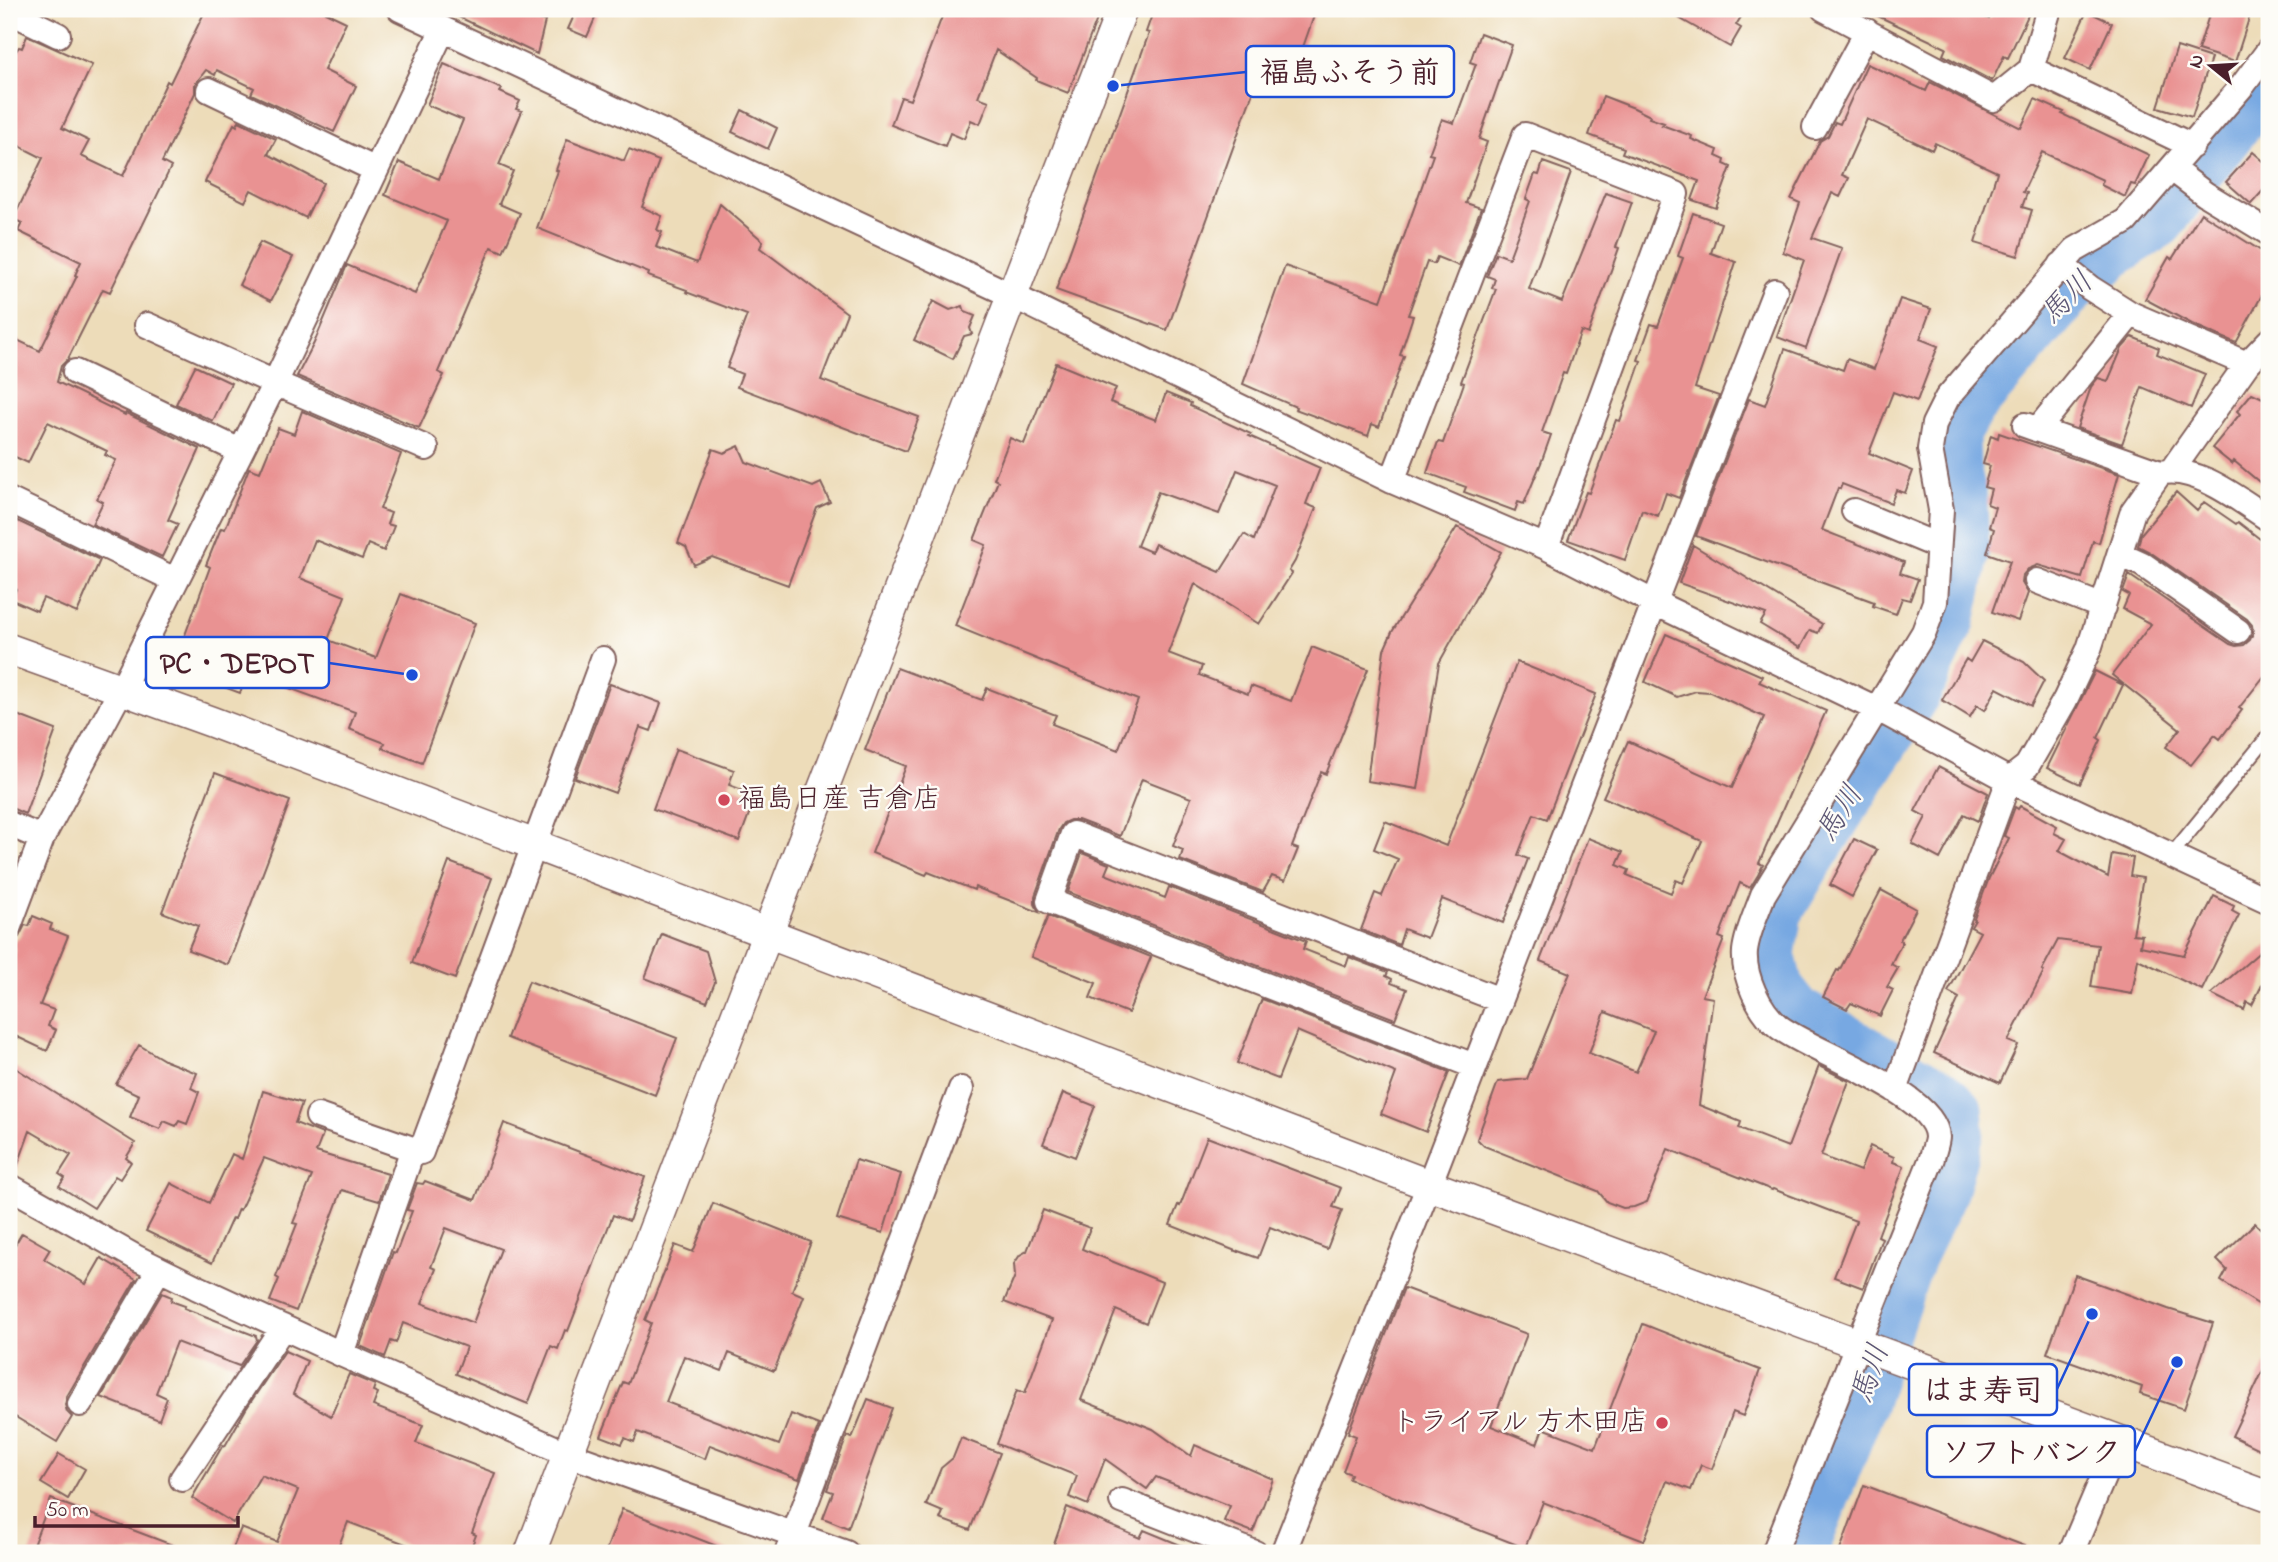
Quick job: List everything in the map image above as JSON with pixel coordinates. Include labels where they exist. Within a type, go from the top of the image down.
[{"type":"street","points":[[400,9],[434,20],[1011,295],[1392,481],[1546,548],[1919,731],[2009,780],[2269,901]]},
{"type":"street","points":[[530,1553],[1122,9]]},
{"type":"street","points":[[1824,9],[1994,99],[2031,69],[2049,9]]},
{"type":"street","points":[[9,11],[58,35]]},
{"type":"street","points":[[9,926],[42,838],[121,690],[275,383],[376,170],[434,20]]},
{"type":"street","points":[[1815,127],[1867,32]]},
{"type":"street","points":[[1774,1553],[1861,1346],[1937,1137],[1929,1115],[1899,1077],[1779,1027],[1762,1008],[1747,973],[1745,951],[1763,895],[1883,713],[1924,632],[1935,602],[1941,510],[1930,449],[1934,424],[1947,398],[2074,276],[2075,250],[2126,221],[2177,172],[2192,146],[2269,50]]},
{"type":"street","points":[[2031,69],[2192,146]]},
{"type":"street","points":[[209,90],[376,170]]},
{"type":"street","points":[[1392,481],[1525,135],[1676,194],[1546,548]]},
{"type":"street","points":[[2177,172],[2205,194],[2269,233]]},
{"type":"street","points":[[2074,276],[2131,314],[2247,364]]},
{"type":"street","points":[[1283,1553],[1429,1185],[1775,290]]},
{"type":"street","points":[[2131,314],[2031,427],[2166,472],[2214,483],[2269,519]]},
{"type":"street","points":[[147,325],[426,448]]},
{"type":"street","points":[[1899,1077],[2009,780],[2027,766],[2065,700],[2089,649],[2133,512],[2247,364],[2269,341]]},
{"type":"street","points":[[75,372],[240,452]]},
{"type":"street","points":[[9,500],[175,580]]},
{"type":"street","points":[[1854,511],[1938,546]]},
{"type":"street","points":[[2120,554],[2142,564],[2238,631]]},
{"type":"street","points":[[2037,581],[2103,607]]},
{"type":"street","points":[[9,649],[212,722],[1429,1185],[2269,1496]]},
{"type":"street","points":[[318,1116],[421,1152],[603,659]]},
{"type":"street","points":[[9,824],[42,838]]},
{"type":"street","points":[[1474,1066],[1049,901],[1073,834],[1500,1000]]},
{"type":"street","points":[[791,1544],[961,1089]]},
{"type":"street","points":[[341,1354],[412,1149]]},
{"type":"street","points":[[9,1186],[159,1269],[341,1354],[568,1454],[791,1544],[846,1553]]},
{"type":"street","points":[[80,1404],[159,1269]]},
{"type":"street","points":[[183,1479],[283,1327]]},
{"type":"street","points":[[2071,1553],[2119,1440]]},
{"type":"street","points":[[1122,1501],[1255,1553]]},
{"type":"lane","points":[[2171,855],[2269,735]]},
{"type":"building","points":[[206,9],[319,9],[346,22],[324,70],[356,86],[334,132],[251,94],[254,88],[217,70],[215,75],[206,70],[195,84],[195,93],[162,162],[171,167],[110,292],[103,289],[68,359],[61,366],[57,382],[200,449],[168,520],[178,524],[162,557],[92,524],[103,502],[97,499],[116,460],[105,455],[107,451],[48,422],[28,463],[9,454],[9,336],[40,351],[77,276],[75,275],[81,262],[18,231],[22,223],[13,219],[43,158],[9,141],[9,47],[16,51],[19,47],[22,48],[27,36],[92,65],[62,128],[89,141],[81,156],[123,176],[167,81],[170,83]]},
{"type":"building","points":[[442,9],[525,9],[524,15],[545,21],[537,54]]},
{"type":"building","points":[[577,9],[599,9],[587,37],[568,29]]},
{"type":"building","points":[[945,9],[1101,9],[1068,93],[1036,80],[1037,78],[996,50],[978,97],[989,101],[980,124],[971,120],[964,139],[950,133],[945,146],[891,125],[901,97],[910,100]]},
{"type":"building","points":[[1154,9],[1302,9],[1315,13],[1290,84],[1260,73],[1167,330],[1056,290],[1149,33],[1146,32]]},
{"type":"building","points":[[1663,9],[1746,9],[1736,25],[1741,28],[1730,47]]},
{"type":"building","points":[[1863,9],[1966,9],[1989,19],[1993,9],[2031,9],[2008,58],[2004,56],[1992,81],[1943,55],[1946,48]]},
{"type":"building","points":[[2211,9],[2252,9],[2235,62],[2198,50]]},
{"type":"building","points":[[2087,11],[2112,23],[2090,70],[2065,58]]},
{"type":"building","points":[[1480,33],[1512,45],[1479,139],[1487,142],[1466,203],[1481,208],[1459,266],[1437,257],[1434,264],[1427,262],[1408,315],[1413,316],[1400,355],[1404,356],[1379,427],[1372,424],[1368,436],[1295,409],[1296,407],[1243,384],[1285,266],[1381,301],[1433,155],[1429,154],[1442,119],[1454,123],[1476,64],[1470,62]]},
{"type":"building","points":[[2177,47],[2211,58],[2192,117],[2158,107]]},
{"type":"building","points":[[444,64],[502,89],[500,92],[520,101],[516,109],[522,111],[499,165],[513,171],[499,204],[520,213],[503,252],[491,247],[438,372],[444,375],[419,428],[297,376],[347,265],[415,294],[447,221],[385,195],[399,162],[439,179],[463,120],[427,105]]},
{"type":"building","points":[[1867,64],[1926,91],[1930,82],[2021,128],[2035,99],[2149,155],[2135,185],[2131,184],[2125,197],[2101,185],[2103,180],[2042,152],[2023,192],[2027,193],[2022,207],[2032,210],[2018,256],[1975,243],[1997,172],[1935,143],[1932,150],[1867,119],[1842,175],[1849,178],[1840,197],[1832,193],[1812,238],[1842,248],[1806,348],[1777,337],[1804,260],[1783,252],[1800,203],[1791,199],[1820,141],[1828,136],[1835,122],[1840,124]]},
{"type":"building","points":[[1603,96],[1634,108],[1650,116],[1649,118],[1664,123],[1662,125],[1692,136],[1691,139],[1718,150],[1716,156],[1731,167],[1716,208],[1692,200],[1699,181],[1622,153],[1624,148],[1589,135]]},
{"type":"building","points":[[742,110],[777,128],[768,149],[732,132]]},
{"type":"building","points":[[239,121],[276,139],[268,154],[323,183],[306,218],[251,190],[245,202],[205,182],[234,124],[237,126]]},
{"type":"building","points":[[567,139],[624,161],[629,149],[659,161],[642,207],[662,216],[657,230],[662,232],[656,247],[697,263],[720,204],[763,241],[760,248],[847,313],[821,380],[919,417],[906,451],[737,387],[742,374],[727,368],[747,315],[537,228]]},
{"type":"building","points":[[2253,152],[2269,166],[2269,184],[2251,204],[2226,182]]},
{"type":"building","points":[[1543,162],[1571,172],[1529,289],[1562,302],[1606,193],[1632,202],[1616,247],[1619,248],[1588,334],[1581,331],[1542,432],[1551,435],[1541,463],[1524,504],[1518,502],[1515,511],[1464,492],[1466,487],[1427,473],[1438,442],[1443,443],[1464,383],[1461,382],[1496,289],[1492,288],[1495,279],[1487,276],[1496,253],[1509,258],[1530,201],[1526,199],[1535,174],[1539,175]]},
{"type":"building","points":[[1693,213],[1721,223],[1711,253],[1736,262],[1695,388],[1719,396],[1679,498],[1666,493],[1658,516],[1642,510],[1625,560],[1568,540],[1616,420],[1620,421],[1651,324],[1658,326],[1683,258],[1678,256]]},
{"type":"building","points":[[2201,213],[2269,256],[2269,282],[2236,343],[2145,299],[2169,257],[2172,259]]},
{"type":"building","points":[[260,242],[293,257],[271,301],[239,285]]},
{"type":"building","points":[[1900,299],[1931,309],[1920,339],[1938,346],[1917,401],[1893,392],[1869,453],[1913,471],[1905,493],[1896,490],[1891,503],[1842,484],[1822,530],[1904,562],[1900,573],[1918,579],[1910,600],[1902,598],[1896,614],[1873,606],[1874,602],[1696,536],[1749,399],[1765,405],[1785,349],[1843,370],[1847,359],[1874,369]]},
{"type":"building","points":[[933,301],[950,310],[963,306],[965,312],[975,316],[970,328],[972,334],[964,336],[953,359],[914,340]]},
{"type":"building","points":[[2132,337],[2159,348],[2157,354],[2205,374],[2191,408],[2142,387],[2122,444],[2077,428],[2091,387],[2098,378],[2108,381],[2122,348]]},
{"type":"building","points":[[1056,363],[1116,388],[1110,402],[1156,420],[1166,393],[1251,434],[1249,436],[1320,468],[1306,504],[1316,508],[1289,571],[1292,573],[1259,624],[1195,584],[1168,653],[1202,666],[1199,675],[1248,694],[1251,686],[1291,701],[1312,647],[1368,669],[1326,774],[1321,772],[1292,847],[1298,849],[1285,881],[1272,876],[1263,892],[1180,860],[1183,850],[1173,846],[1191,798],[1142,779],[1120,836],[1078,820],[1063,823],[1035,896],[1039,912],[975,887],[974,890],[928,872],[926,875],[872,853],[906,766],[865,750],[897,668],[982,700],[987,688],[1056,715],[1052,724],[1118,750],[1138,700],[955,626],[986,545],[974,540],[998,481],[994,479],[1010,438],[1024,444]],"holes":[[[1237,470],[1275,485],[1254,540],[1244,534],[1220,572],[1155,544],[1151,552],[1137,546],[1158,492],[1219,514]]]},
{"type":"building","points":[[195,366],[231,383],[213,421],[176,404]]},
{"type":"building","points":[[2252,393],[2269,401],[2269,490],[2234,461],[2232,464],[2212,448],[2240,414],[2237,411]]},
{"type":"building","points":[[302,411],[401,454],[380,509],[391,513],[387,524],[394,526],[384,551],[368,544],[362,559],[315,540],[300,578],[345,596],[328,640],[376,658],[401,594],[475,623],[422,763],[382,748],[385,743],[349,729],[355,712],[248,673],[240,693],[189,674],[197,652],[181,646],[210,567],[206,565],[221,528],[225,529],[249,468],[260,472],[278,428],[294,434]]},
{"type":"building","points":[[1999,433],[2119,474],[2099,543],[2093,541],[2082,578],[2038,565],[2028,569],[2023,575],[2022,583],[2028,593],[2018,621],[1992,612],[2010,561],[1987,553],[1994,529],[1989,527],[1995,507],[1987,504],[1991,489],[1984,487],[1990,466],[1983,464],[1991,435],[1998,438]]},
{"type":"building","points":[[739,446],[746,462],[813,487],[821,483],[830,502],[817,508],[788,585],[712,557],[694,565],[686,547],[678,543],[713,449],[724,453]]},
{"type":"building","points":[[2176,492],[2197,511],[2204,502],[2236,524],[2238,522],[2269,546],[2269,670],[2239,708],[2242,710],[2220,739],[2215,735],[2191,765],[2166,747],[2180,729],[2112,675],[2151,624],[2123,609],[2129,595],[2123,592],[2129,575],[2230,644],[2244,645],[2253,633],[2252,625],[2247,619],[2138,546],[2141,534]]},
{"type":"building","points":[[9,517],[100,560],[77,613],[43,598],[37,611],[12,600],[16,589],[9,586]]},
{"type":"building","points":[[1457,527],[1501,552],[1439,663],[1418,789],[1367,781],[1384,650],[1392,632]]},
{"type":"building","points":[[1693,545],[1822,624],[1818,633],[1810,630],[1800,648],[1760,624],[1766,614],[1679,583]]},
{"type":"building","points":[[1666,634],[1762,676],[1759,682],[1826,711],[1759,863],[1763,865],[1750,888],[1740,883],[1719,937],[1724,939],[1702,996],[1713,998],[1699,1105],[1741,1122],[1739,1128],[1788,1147],[1819,1066],[1849,1081],[1821,1156],[1860,1171],[1870,1146],[1894,1157],[1893,1162],[1904,1166],[1878,1236],[1882,1238],[1863,1288],[1834,1277],[1856,1221],[1668,1149],[1647,1202],[1623,1208],[1607,1202],[1598,1191],[1484,1146],[1477,1139],[1498,1082],[1527,1079],[1570,973],[1540,961],[1588,838],[1623,852],[1617,865],[1629,870],[1627,875],[1671,893],[1676,880],[1683,883],[1702,841],[1603,797],[1628,741],[1732,788],[1764,717],[1710,692],[1696,691],[1677,697],[1645,682]],"holes":[[[1605,1012],[1654,1031],[1636,1072],[1589,1053]]]},
{"type":"building","points":[[1982,641],[2024,662],[2044,681],[2031,706],[1997,688],[1985,710],[1977,705],[1970,717],[1942,700],[1966,659],[1970,662]]},
{"type":"building","points":[[1517,662],[1596,694],[1547,819],[1534,814],[1518,855],[1528,859],[1503,923],[1442,899],[1427,938],[1404,929],[1399,945],[1361,930],[1375,893],[1382,896],[1398,859],[1374,849],[1385,821],[1446,846]]},
{"type":"building","points":[[2095,671],[2123,685],[2080,784],[2047,768]]},
{"type":"building","points":[[610,684],[661,703],[651,731],[640,727],[615,793],[575,778]]},
{"type":"building","points":[[9,712],[56,730],[25,814],[9,807]]},
{"type":"building","points":[[676,749],[734,770],[729,785],[756,795],[739,841],[653,809]]},
{"type":"building","points":[[1938,767],[1988,793],[1978,821],[1964,814],[1940,859],[1912,844],[1926,817],[1915,811]]},
{"type":"building","points":[[215,773],[290,801],[228,965],[188,950],[198,926],[162,912]]},
{"type":"building","points":[[2020,806],[2057,826],[2054,833],[2066,839],[2059,851],[2108,877],[2112,854],[2133,858],[2130,876],[2143,878],[2133,934],[2142,935],[2140,946],[2184,955],[2214,896],[2234,906],[2232,911],[2239,915],[2202,990],[2138,959],[2132,994],[2091,987],[2098,945],[2058,940],[2008,1041],[2018,1045],[2000,1083],[1934,1053],[1959,998],[1948,992],[1980,932],[1971,927],[1989,878],[2009,838],[2004,836],[2015,807],[2018,809]]},
{"type":"building","points":[[1854,839],[1877,850],[1852,897],[1830,885]]},
{"type":"building","points":[[1082,853],[1109,864],[1105,874],[1165,898],[1169,887],[1306,941],[1303,949],[1346,966],[1349,957],[1388,972],[1386,976],[1392,979],[1391,983],[1407,989],[1395,1019],[1068,892]]},
{"type":"building","points":[[449,862],[492,878],[455,979],[412,963]]},
{"type":"building","points":[[1881,890],[1916,909],[1891,964],[1898,968],[1887,987],[1893,990],[1880,1016],[1851,1003],[1847,1009],[1823,997]]},
{"type":"building","points":[[33,916],[52,924],[50,929],[68,936],[40,1005],[54,1010],[48,1026],[56,1030],[47,1051],[9,1033],[9,966],[16,949],[10,947],[25,925],[29,926]]},
{"type":"building","points":[[1048,916],[1151,957],[1128,1013],[1090,998],[1096,983],[1031,957]]},
{"type":"building","points":[[662,934],[706,951],[715,982],[707,1002],[645,978]]},
{"type":"building","points":[[2269,944],[2269,971],[2252,1005],[2247,1002],[2244,1010],[2211,994]]},
{"type":"building","points":[[529,981],[677,1038],[655,1095],[507,1038]]},
{"type":"building","points":[[1262,999],[1449,1072],[1426,1132],[1381,1114],[1396,1073],[1297,1031],[1278,1079],[1237,1063]]},
{"type":"building","points":[[139,1045],[166,1061],[197,1073],[191,1088],[199,1092],[187,1124],[179,1121],[176,1126],[164,1121],[160,1129],[130,1117],[139,1095],[116,1084]]},
{"type":"building","points":[[9,1064],[135,1143],[126,1158],[131,1162],[120,1179],[115,1176],[94,1208],[59,1186],[65,1178],[59,1174],[71,1155],[30,1131],[15,1173],[9,1171]]},
{"type":"building","points":[[263,1091],[302,1103],[295,1123],[323,1134],[316,1152],[388,1174],[379,1201],[342,1190],[296,1311],[270,1301],[279,1279],[276,1277],[297,1224],[293,1223],[312,1176],[264,1158],[212,1263],[146,1231],[171,1183],[209,1203],[232,1154],[242,1159]]},
{"type":"building","points":[[1063,1093],[1095,1106],[1075,1157],[1043,1144]]},
{"type":"building","points":[[504,1123],[645,1177],[629,1221],[613,1215],[568,1331],[565,1330],[558,1349],[551,1346],[528,1404],[456,1374],[466,1347],[403,1323],[396,1343],[391,1341],[385,1357],[360,1346],[393,1252],[396,1253],[412,1211],[407,1210],[417,1183],[423,1184],[425,1181],[475,1200]],"holes":[[[446,1228],[501,1249],[473,1323],[422,1303],[436,1269],[431,1267]]]},
{"type":"building","points":[[1207,1137],[1341,1188],[1333,1207],[1342,1210],[1327,1249],[1270,1227],[1258,1258],[1170,1225]]},
{"type":"building","points":[[856,1160],[901,1174],[883,1233],[837,1219]]},
{"type":"building","points":[[713,1203],[811,1242],[792,1291],[804,1296],[774,1371],[729,1353],[722,1371],[684,1356],[666,1402],[779,1445],[791,1414],[819,1425],[799,1479],[710,1445],[705,1459],[638,1432],[634,1442],[625,1438],[622,1444],[601,1436],[623,1382],[628,1384],[651,1323],[645,1320],[675,1245],[693,1252]]},
{"type":"building","points":[[1043,1210],[1090,1228],[1082,1249],[1162,1282],[1146,1323],[1116,1310],[1081,1400],[1153,1429],[1191,1456],[1195,1445],[1273,1479],[1253,1532],[1224,1521],[1230,1506],[1156,1477],[1147,1489],[1105,1459],[1088,1505],[1069,1497],[1077,1476],[997,1444],[1017,1390],[1025,1393],[1052,1320],[1004,1302],[1015,1276],[1014,1264],[1020,1255],[1027,1251]]},
{"type":"building","points":[[2255,1223],[2269,1237],[2269,1311],[2221,1281],[2227,1270],[2217,1260]]},
{"type":"building","points":[[22,1233],[50,1249],[44,1259],[86,1284],[101,1258],[136,1279],[67,1396],[65,1405],[72,1417],[57,1442],[9,1413],[9,1255]]},
{"type":"building","points":[[2075,1275],[2213,1323],[2184,1409],[2140,1394],[2142,1387],[2047,1353]]},
{"type":"building","points":[[1404,1288],[1527,1334],[1491,1426],[1537,1444],[1543,1428],[1595,1448],[1643,1324],[1760,1370],[1743,1416],[1733,1412],[1712,1469],[1701,1465],[1691,1490],[1667,1481],[1644,1541],[1543,1502],[1525,1548],[1349,1479],[1351,1474],[1343,1471],[1356,1436],[1348,1433]]},
{"type":"building","points":[[162,1293],[172,1297],[171,1301],[185,1306],[184,1308],[256,1336],[257,1340],[239,1366],[176,1342],[156,1393],[167,1398],[159,1420],[101,1397]]},
{"type":"building","points":[[285,1351],[307,1361],[293,1394],[331,1416],[349,1374],[375,1385],[373,1391],[378,1393],[373,1406],[423,1425],[416,1443],[495,1473],[472,1533],[476,1535],[469,1553],[429,1553],[348,1522],[336,1553],[231,1553],[241,1528],[277,1542],[298,1490],[261,1475],[233,1523],[192,1498],[223,1445],[225,1446]]},
{"type":"building","points":[[2269,1358],[2269,1454],[2232,1436]]},
{"type":"building","points":[[868,1399],[892,1408],[848,1528],[823,1518],[833,1492],[827,1490],[847,1436],[852,1438]]},
{"type":"building","points":[[961,1438],[1000,1453],[970,1530],[940,1519],[943,1512],[926,1505],[941,1468],[953,1458]]},
{"type":"building","points":[[59,1454],[85,1469],[68,1499],[41,1483]]},
{"type":"building","points":[[1864,1485],[2038,1551],[2038,1553],[1839,1553]]},
{"type":"building","points":[[51,1499],[188,1551],[188,1553],[30,1553]]},
{"type":"building","points":[[1067,1507],[1140,1538],[1144,1530],[1200,1553],[1051,1553]]},
{"type":"building","points":[[622,1509],[732,1552],[732,1553],[605,1553]]},
{"type":"waterway","name":"馬川","points":[[1803,1553],[1864,1399],[1911,1257],[1944,1189],[1960,1132],[1958,1109],[1940,1093],[1798,1011],[1779,987],[1771,954],[1778,913],[1917,692],[1951,621],[1965,555],[1963,500],[1956,465],[1955,434],[1970,408],[2077,284],[2120,249],[2160,223],[2269,84]]},
{"type":"place","name":"福島ふそう前","points":[[1113,86]]},
{"type":"place","name":"PC・DEPOT","points":[[412,675]]},
{"type":"place","name":"福島日産 吉倉店","points":[[724,800]]},
{"type":"place","name":"はま寿司","points":[[2092,1314]]},
{"type":"place","name":"ソフトバンク","points":[[2177,1362]]},
{"type":"place","name":"トライアル 方木田店","points":[[1662,1423]]}]
